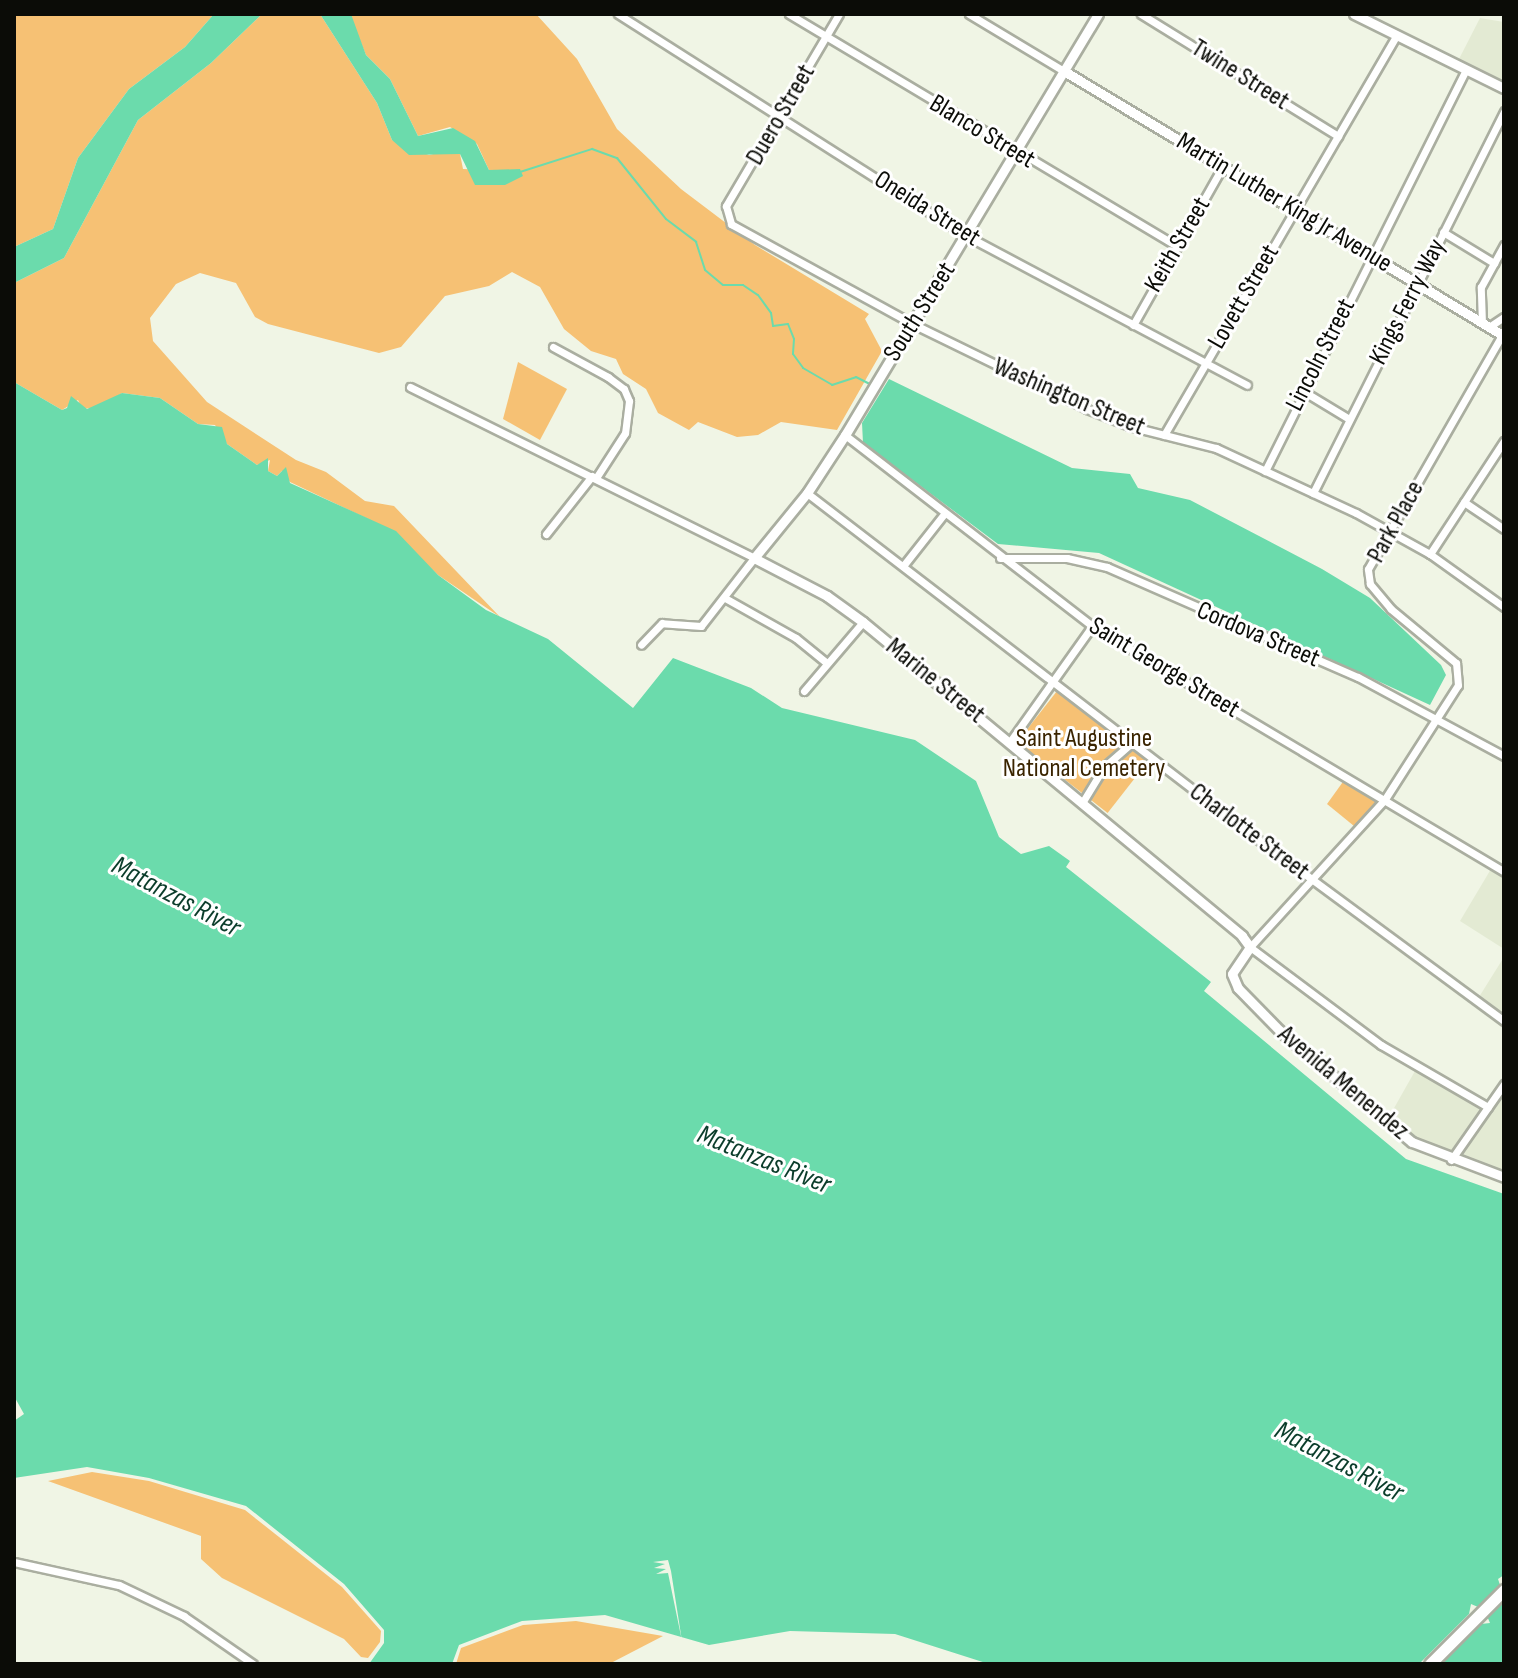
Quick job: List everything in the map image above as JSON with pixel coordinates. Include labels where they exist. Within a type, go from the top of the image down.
[{"type":"main road","points":[[1430,1664],[1504,1590]]},
{"type":"street","name":"Oneida Street","points":[[618,14],[967,236],[1247,385]]},
{"type":"street","name":"Blanco Street","points":[[789,14],[1018,154],[1177,246]]},
{"type":"street","name":"Duero Street","points":[[726,216],[726,206],[839,14]]},
{"type":"street","points":[[969,14],[1064,71]]},
{"type":"street","name":"South Street","points":[[641,645],[657,626],[670,621],[697,628],[725,598],[807,493],[1018,154],[1098,14]]},
{"type":"street","name":"Twine Street","points":[[1141,14],[1338,136]]},
{"type":"street","points":[[1354,14],[1504,88]]},
{"type":"street","name":"Lovett Street","points":[[1164,435],[1397,35]]},
{"type":"street","name":"Lincoln Street","points":[[1265,471],[1466,69]]},
{"type":"street","name":"Martin Luther King Jr Avenue","points":[[1064,71],[1503,335]]},
{"type":"street","name":"Kings Ferry Way","points":[[1313,493],[1504,111]]},
{"type":"street","name":"Keith Street","points":[[1133,325],[1223,166]]},
{"type":"street","name":"Washington Street","points":[[726,216],[743,231],[913,324],[1087,409],[1164,435],[1216,448],[1389,531],[1430,554],[1504,607]]},
{"type":"street","points":[[1443,232],[1494,263]]},
{"type":"street","points":[[1504,245],[1479,296],[1486,325],[1504,317]]},
{"type":"street","name":"Park Place","points":[[1439,721],[1460,678],[1456,663],[1405,623],[1370,584],[1368,569],[1503,335]]},
{"type":"street","points":[[546,534],[594,477],[625,433],[629,401],[608,377],[553,347]]},
{"type":"street","name":"Marine Street","points":[[410,387],[827,596],[863,622],[1082,803],[1250,947],[1381,1045],[1488,1107]]},
{"type":"street","points":[[1303,391],[1349,419]]},
{"type":"street","name":"Saint George Street","points":[[845,435],[1000,558],[1092,626],[1504,872]]},
{"type":"street","points":[[1430,554],[1504,441]]},
{"type":"street","name":"Charlotte Street","points":[[807,493],[1311,879],[1504,1021]]},
{"type":"street","points":[[1464,502],[1504,529]]},
{"type":"street","points":[[903,566],[944,514]]},
{"type":"street","name":"Cordova Street","points":[[1000,558],[1067,558],[1107,567],[1358,677],[1504,756]]},
{"type":"street","points":[[725,598],[796,638],[827,663]]},
{"type":"street","points":[[804,691],[863,622]]},
{"type":"street","points":[[1009,743],[1092,626]]},
{"type":"street","points":[[1250,947],[1385,799],[1439,721]]},
{"type":"street","points":[[1082,803],[1104,767],[1132,743]]},
{"type":"street","name":"Avenida Menendez","points":[[1250,947],[1232,977],[1256,1008],[1412,1142],[1451,1160],[1504,1177]]},
{"type":"street","points":[[1451,1160],[1504,1085]]},
{"type":"street","points":[[14,1562],[119,1585],[184,1616],[253,1664]]},
{"type":"shaded area","points":[[1480,18],[1504,22],[1504,83],[1458,61]]},
{"type":"shaded area","points":[[1491,869],[1504,877],[1504,949],[1460,921]]},
{"type":"shaded area","points":[[1504,957],[1504,1016],[1479,997]]},
{"type":"shaded area","points":[[1415,1071],[1482,1108],[1449,1154],[1419,1142],[1389,1117]]},
{"type":"shaded area","points":[[1504,1093],[1504,1172],[1458,1157]]},
{"type":"green space","points":[[14,14],[214,14],[185,47],[129,89],[78,158],[53,229],[14,247]]},
{"type":"green space","points":[[262,14],[320,14],[377,103],[392,140],[429,155],[451,150],[460,154],[463,169],[489,170],[477,144],[450,127],[418,136],[390,79],[366,55],[350,16],[536,14],[577,59],[617,129],[681,189],[755,245],[869,314],[865,319],[882,351],[837,430],[781,422],[758,435],[737,437],[698,422],[689,430],[658,413],[646,389],[623,374],[616,359],[591,351],[564,329],[540,287],[512,272],[489,286],[445,296],[401,347],[379,353],[268,324],[255,317],[236,283],[200,273],[176,284],[150,318],[153,341],[207,402],[296,460],[326,472],[365,501],[394,506],[500,617],[438,575],[389,529],[290,482],[282,471],[277,476],[268,471],[270,460],[257,465],[227,444],[215,425],[198,424],[160,398],[122,393],[100,407],[82,409],[78,400],[62,410],[14,382],[14,283],[64,258],[138,120],[211,63]]},
{"type":"green space","points":[[518,362],[567,389],[540,440],[503,419]]},
{"type":"green space","name":"Saint Augustine National Cemetery","points":[[1057,691],[1148,762],[1108,813],[1017,742]]},
{"type":"green space","points":[[1345,779],[1379,800],[1354,826],[1327,804]]},
{"type":"green space","points":[[92,1472],[149,1481],[245,1510],[342,1587],[381,1631],[380,1642],[368,1658],[361,1657],[344,1639],[222,1578],[201,1559],[201,1536],[48,1481]]},
{"type":"green space","points":[[576,1621],[663,1636],[609,1664],[456,1664],[461,1648],[523,1625]]},
{"type":"water","points":[[214,14],[262,14],[211,63],[138,120],[64,258],[14,283],[14,247],[53,229],[78,158],[129,89],[185,47]]},
{"type":"water","points":[[320,14],[351,14],[366,55],[390,79],[418,136],[453,128],[475,141],[489,170],[520,169],[523,176],[505,185],[475,185],[460,154],[409,155],[392,140],[377,103]]},
{"type":"water","points":[[889,379],[1072,468],[1130,474],[1138,488],[1190,500],[1322,569],[1370,598],[1441,665],[1446,675],[1430,705],[1099,553],[998,544],[863,443],[862,423]]},
{"type":"water","name":"Matanzas River","points":[[14,382],[62,410],[67,408],[71,396],[87,409],[122,393],[160,398],[198,424],[222,427],[227,444],[257,465],[268,458],[268,471],[277,476],[286,467],[290,483],[396,531],[438,575],[486,610],[548,639],[633,708],[673,658],[751,688],[782,708],[915,740],[976,781],[999,837],[1021,854],[1049,846],[1070,861],[1066,867],[1211,982],[1204,991],[1406,1159],[1504,1194],[1504,1664],[989,1664],[895,1634],[790,1631],[709,1645],[605,1615],[522,1621],[459,1645],[452,1664],[369,1664],[384,1643],[384,1630],[344,1584],[246,1506],[149,1478],[87,1467],[14,1478],[14,1421],[24,1414],[14,1396]]},
{"type":"pier","points":[[668,1560],[682,1641],[668,1573],[656,1574],[666,1569],[654,1568],[665,1564],[653,1562]]},
{"type":"pier","points":[[1504,1575],[1504,1600],[1487,1616],[1490,1623],[1481,1624],[1440,1664],[1419,1664],[1469,1614],[1471,1604],[1478,1607],[1500,1585],[1498,1579]]},
{"type":"waterway","points":[[520,172],[592,149],[617,158],[666,219],[696,242],[705,270],[723,285],[743,285],[758,295],[771,313],[773,326],[788,324],[794,339],[793,354],[803,368],[832,385],[856,377],[870,384]]}]
